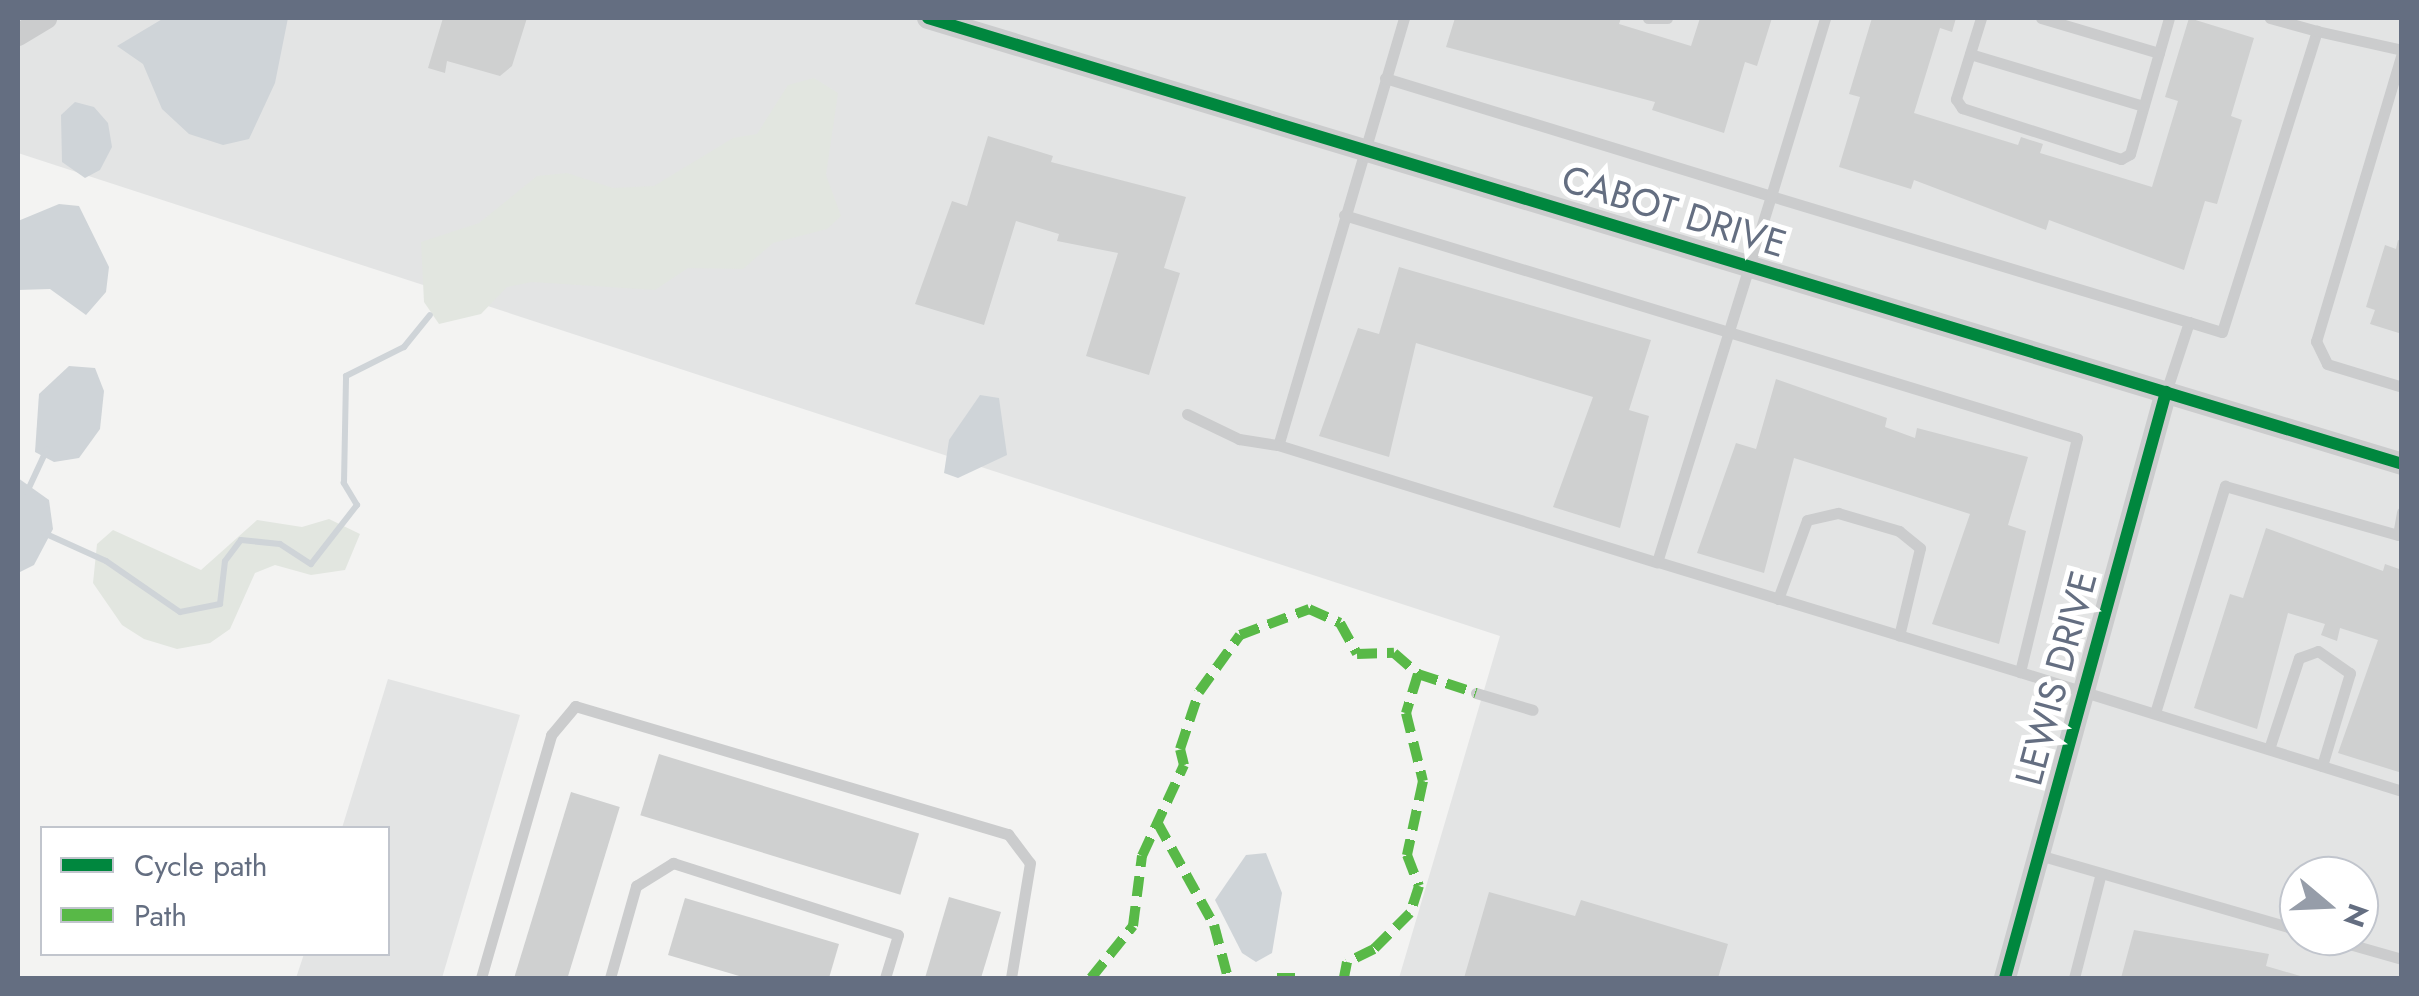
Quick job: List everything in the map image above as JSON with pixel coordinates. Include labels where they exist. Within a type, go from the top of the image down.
[{"type":"street","points":[[20,29],[46,18]]},
{"type":"street","name":"CABOT DRIVE","points":[[928,18],[2402,464]]},
{"type":"street","name":"LEWIS DRIVE","points":[[2004,978],[2166,392]]},
{"type":"lane","points":[[1278,445],[1404,18]]},
{"type":"lane","points":[[1648,18],[1667,18]]},
{"type":"lane","points":[[1657,562],[1826,18]]},
{"type":"lane","points":[[1981,18],[1956,99],[1962,108],[2122,159],[2144,106],[2169,18]]},
{"type":"lane","points":[[2040,18],[2158,53]]},
{"type":"lane","points":[[2270,18],[2402,52],[2316,342],[2328,364],[2402,388]]},
{"type":"lane","points":[[1385,78],[2222,332],[2316,30]]},
{"type":"lane","points":[[1970,54],[2144,106]]},
{"type":"lane","points":[[1344,215],[1728,328],[2077,438],[2020,672]]},
{"type":"lane","points":[[2166,392],[2189,322]]},
{"type":"lane","points":[[1187,414],[1238,439],[1278,445],[2402,790]]},
{"type":"lane","points":[[2154,714],[2225,486],[2398,535],[2402,512]]},
{"type":"lane","points":[[1778,599],[1807,520],[1838,512],[1899,532],[1920,548],[1899,636]]},
{"type":"lane","points":[[2269,749],[2299,658],[2318,652],[2350,673],[2322,766]]},
{"type":"lane","points":[[1476,693],[1533,710]]},
{"type":"lane","points":[[481,978],[551,736],[575,706],[1008,834],[1030,863],[1012,978]]},
{"type":"lane","points":[[2038,855],[2279,924]]},
{"type":"lane","points":[[628,978],[610,976],[636,886],[673,863],[898,936],[885,978]]},
{"type":"lane","points":[[2074,978],[2101,873]]},
{"type":"shaded area","points":[[18,18],[2401,18],[2401,978],[1399,978],[1500,636],[18,153]]},
{"type":"shaded area","points":[[164,18],[288,18],[275,83],[249,139],[223,145],[189,134],[162,109],[143,64],[117,46]]},
{"type":"shaded area","points":[[814,78],[838,93],[826,175],[841,216],[827,229],[773,243],[743,269],[688,268],[655,290],[532,282],[507,287],[481,314],[439,324],[424,302],[421,242],[479,223],[537,176],[567,173],[613,188],[654,186],[733,138],[757,134],[788,85]]},
{"type":"shaded area","points":[[75,102],[94,107],[108,123],[112,147],[100,170],[85,178],[62,162],[61,115]]},
{"type":"shaded area","points":[[59,204],[79,206],[109,267],[106,292],[86,315],[50,289],[18,290],[18,221]]},
{"type":"shaded area","points":[[69,366],[95,368],[104,391],[100,429],[79,458],[54,462],[35,452],[39,394]]},
{"type":"shaded area","points":[[980,395],[999,398],[1007,455],[958,478],[944,473],[949,440]]},
{"type":"shaded area","points":[[18,478],[49,500],[53,529],[34,565],[18,573]]},
{"type":"shaded area","points":[[329,519],[360,534],[345,570],[311,575],[275,565],[255,573],[230,629],[210,643],[177,649],[144,639],[122,625],[93,583],[97,544],[113,530],[201,570],[257,520],[302,527]]},
{"type":"shaded area","points":[[388,679],[520,715],[442,978],[296,978],[303,956],[390,956],[390,826],[343,826]]},
{"type":"shaded area","points":[[1266,853],[1282,893],[1272,953],[1256,962],[1242,953],[1215,900],[1246,855]]},
{"type":"building","points":[[443,18],[527,18],[512,66],[500,76],[447,61],[445,73],[428,68]]},
{"type":"building","points":[[1455,18],[1621,18],[1619,24],[1691,46],[1700,18],[1772,18],[1757,66],[1745,62],[1724,133],[1652,110],[1655,102],[1446,47]]},
{"type":"building","points":[[1872,18],[1956,18],[1952,32],[1940,28],[1914,113],[2018,145],[2021,137],[2043,144],[2040,153],[2152,187],[2178,101],[2165,97],[2189,18],[2254,38],[2231,116],[2242,120],[2217,204],[2205,201],[2184,270],[2049,220],[2046,230],[1914,180],[1911,189],[1839,167],[1860,97],[1849,94]]},
{"type":"building","points":[[988,136],[1053,156],[1051,162],[1186,197],[1164,268],[1180,273],[1149,375],[1086,356],[1118,253],[1057,241],[1059,234],[1016,221],[984,325],[915,304],[952,201],[967,206]]},
{"type":"building","points":[[2398,240],[2402,241],[2402,334],[2370,324],[2375,310],[2366,307],[2385,245],[2396,249]]},
{"type":"building","points":[[1399,267],[1651,340],[1629,410],[1649,416],[1620,528],[1553,507],[1593,397],[1416,343],[1389,457],[1319,436],[1358,328],[1379,334]]},
{"type":"building","points":[[1776,379],[1887,418],[1885,427],[1915,438],[1917,428],[2028,457],[2008,525],[2026,531],[1999,644],[1932,624],[1970,514],[1794,458],[1764,573],[1697,553],[1736,443],[1756,449]]},
{"type":"building","points":[[2266,528],[2383,571],[2385,564],[2402,570],[2402,773],[2338,753],[2378,640],[2340,628],[2337,641],[2321,635],[2325,624],[2288,613],[2257,729],[2194,708],[2230,594],[2243,598]]},
{"type":"building","points":[[659,754],[919,834],[900,895],[640,815]]},
{"type":"building","points":[[571,792],[620,807],[567,978],[514,978]]},
{"type":"building","points":[[1489,892],[1575,916],[1581,900],[1728,944],[1718,978],[1464,978]]},
{"type":"building","points":[[949,897],[1001,912],[981,978],[925,978]]},
{"type":"building","points":[[685,898],[839,944],[829,978],[746,978],[668,955]]},
{"type":"building","points":[[2134,930],[2269,954],[2266,966],[2307,978],[2121,978]]},
{"type":"waterway","points":[[44,533],[106,561],[180,612],[220,604],[225,561],[241,540],[280,544],[311,564],[357,505],[344,483],[346,376],[404,347],[430,315]]},
{"type":"waterway","points":[[27,492],[47,449]]},
{"type":"marked path","points":[[1091,978],[1133,926],[1142,856],[1184,765],[1180,749],[1199,692],[1240,635],[1309,609],[1340,623],[1357,654],[1394,653],[1418,674],[1406,713],[1423,781],[1407,855],[1419,886],[1410,913],[1374,949],[1347,962],[1344,978]]},
{"type":"marked path","points":[[1418,674],[1476,693]]},
{"type":"marked path","points":[[1157,822],[1214,925],[1228,978]]},
{"type":"marked path","points":[[1277,978],[1295,978]]},
{"type":"cycle path","points":[[928,18],[2402,464]]},
{"type":"cycle path","points":[[2005,978],[2166,392]]}]
